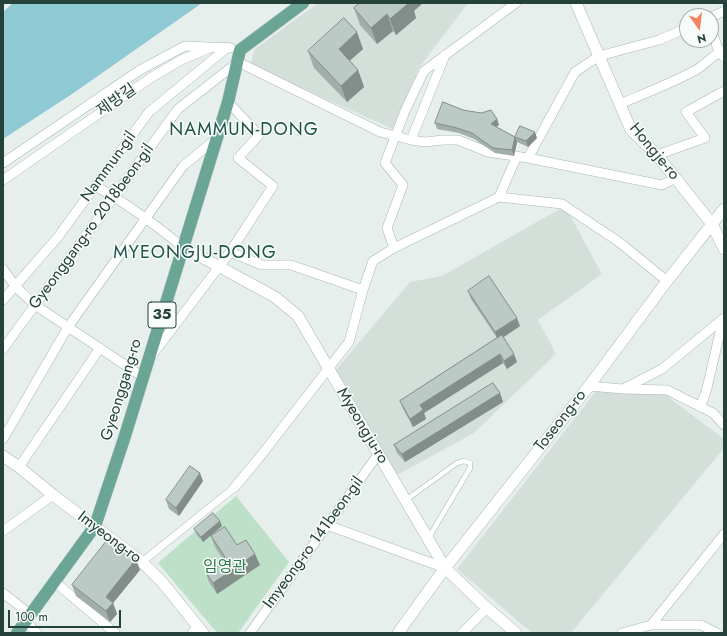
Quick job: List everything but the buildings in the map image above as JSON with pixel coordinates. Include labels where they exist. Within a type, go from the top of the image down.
[{"type":"main road","points":[[236,53],[303,3]]},
{"type":"main road","name":"Gyeonggang-ro","points":[[17,633],[95,526],[124,439],[228,102],[236,53]]},
{"type":"street","points":[[394,248],[387,228],[403,185],[385,163],[405,111],[424,71],[516,3]]},
{"type":"street","name":"Hongje-ro","points":[[579,4],[599,56],[631,130],[657,155],[712,224],[724,250]]},
{"type":"street","points":[[528,158],[575,72],[599,56],[659,40],[679,31]]},
{"type":"street","points":[[3,163],[140,70],[185,46],[212,47]]},
{"type":"street","name":"제방길","points":[[3,180],[152,77],[181,60],[212,47],[236,53]]},
{"type":"street","points":[[236,53],[380,132],[425,142],[458,140],[488,152],[518,156],[662,185],[676,178]]},
{"type":"street","name":"Nammun-gil","points":[[3,300],[58,237],[149,112],[236,53]]},
{"type":"street","name":"Gyeonggang-ro 2018beon-gil","points":[[3,349],[178,109],[236,53]]},
{"type":"street","points":[[620,104],[672,82],[698,69],[722,53]]},
{"type":"street","points":[[411,140],[445,55]]},
{"type":"street","points":[[657,155],[705,138],[686,112],[724,91]]},
{"type":"street","points":[[149,359],[230,252],[273,186],[238,158],[259,135],[228,102]]},
{"type":"street","points":[[3,439],[68,327],[183,166],[216,139]]},
{"type":"street","points":[[499,197],[518,156]]},
{"type":"street","points":[[95,186],[114,196],[146,218],[183,247]]},
{"type":"street","points":[[142,562],[234,488],[259,458],[349,342],[363,290],[373,261],[394,248],[499,197],[562,204],[619,242],[667,281]]},
{"type":"street","name":"Toseong-ro","points":[[398,633],[445,568],[589,386],[667,281],[724,209]]},
{"type":"street","points":[[712,224],[724,222]]},
{"type":"street","name":"Myeongju-ro","points":[[183,247],[275,297],[298,316],[445,568],[486,608],[516,633]]},
{"type":"street","points":[[230,252],[262,266],[291,264],[363,290]]},
{"type":"street","points":[[3,269],[15,286],[35,305],[142,377]]},
{"type":"street","points":[[623,389],[662,369],[724,318]]},
{"type":"street","points":[[700,407],[706,392],[720,328],[715,325]]},
{"type":"street","points":[[19,467],[100,348]]},
{"type":"street","points":[[589,386],[623,389],[667,390],[713,413],[724,425]]},
{"type":"street","name":"Imyeong-ro 141beon-gil","points":[[250,633],[379,453]]},
{"type":"street","name":"Imyeong-ro","points":[[3,456],[142,562],[162,582],[198,631]]},
{"type":"street","points":[[3,531],[53,495]]},
{"type":"street","points":[[327,525],[445,568]]},
{"type":"street","points":[[651,624],[724,534]]},
{"type":"street","points":[[55,582],[115,633]]},
{"type":"street","points":[[3,593],[28,619],[36,633]]},
{"type":"street","points":[[462,633],[486,608]]},
{"type":"street","points":[[622,633],[651,624],[701,625],[717,633]]},
{"type":"lane","points":[[406,500],[457,463],[464,461],[470,463],[470,468],[428,539]]},
{"type":"shaded area","points":[[318,3],[468,3],[419,68],[393,129],[250,65],[255,49]]},
{"type":"shaded area","points":[[565,206],[602,274],[538,320],[556,354],[474,433],[397,475],[335,371],[410,282],[442,276]]},
{"type":"shaded area","points":[[596,391],[663,393],[724,439],[724,448],[571,633],[532,633],[457,569]]},
{"type":"green space","name":"임영관","points":[[236,496],[289,562],[238,633],[217,633],[158,563]]},
{"type":"water","points":[[13,3],[202,3],[75,92],[3,139],[3,12]]},
{"type":"district","name":"NAMMUN-DONG","points":[[244,131]]},
{"type":"district","name":"MYEONGJU-DONG","points":[[195,254]]}]
